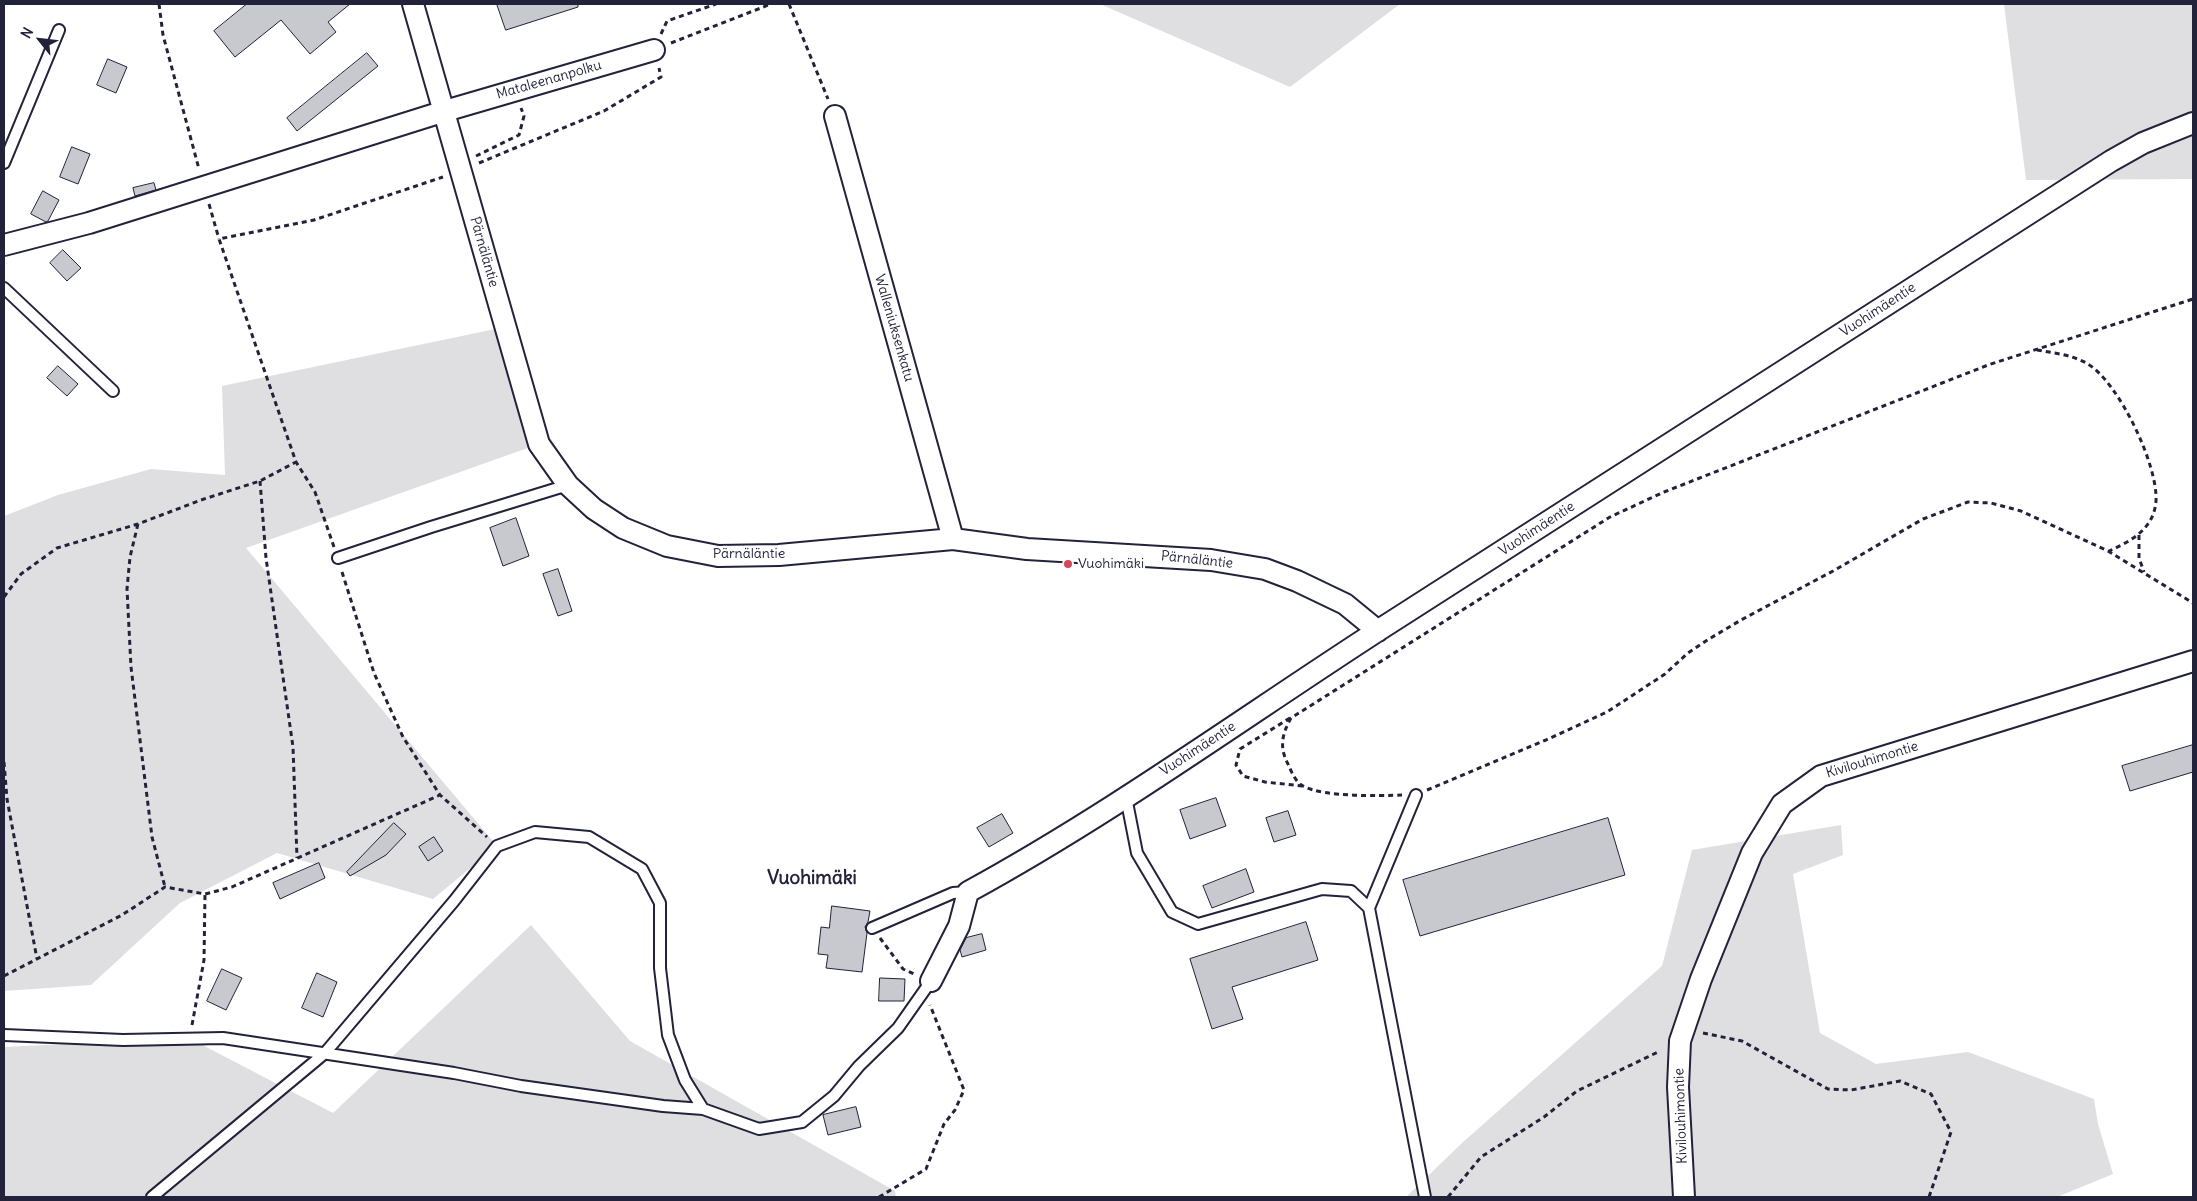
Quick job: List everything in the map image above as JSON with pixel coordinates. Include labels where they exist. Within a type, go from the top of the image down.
[{"type":"street","name":"Pärnäläntie","points":[[413,4],[445,111],[465,165],[540,444],[568,485],[594,509],[623,528],[666,546],[718,556],[778,555],[954,539],[1027,549],[1211,560],[1265,569],[1297,581],[1344,604],[1378,631]]},
{"type":"street","name":"Mataleenanpolku","points":[[4,245],[89,223],[445,111],[654,50]]},
{"type":"street","name":"Walleniuksenkatu","points":[[835,116],[954,539]]},
{"type":"street","name":"Vuohimäentie","points":[[968,892],[1013,867],[1126,797],[1378,631],[2111,161],[2143,143],[2193,123]]},
{"type":"street","name":"Kivilouhimontie","points":[[1684,1197],[1678,1087],[1680,1041],[1701,979],[1752,853],[1782,804],[1821,776],[2193,661]]},
{"type":"street","points":[[928,986],[959,926],[968,892]]},
{"type":"lane","points":[[4,163],[58,30]]},
{"type":"lane","points":[[4,288],[113,391]]},
{"type":"lane","points":[[338,558],[568,485]]},
{"type":"lane","points":[[1416,794],[1369,908],[1426,1197]]},
{"type":"lane","points":[[1126,797],[1137,853],[1172,912],[1198,924],[1322,889],[1351,891],[1369,908]]},
{"type":"lane","points":[[152,1197],[325,1053],[454,901],[497,846],[535,832],[589,837],[642,869],[660,903],[660,968],[668,1035],[685,1080],[703,1109]]},
{"type":"lane","points":[[872,928],[953,893],[968,892]]},
{"type":"lane","points":[[4,1035],[123,1040],[223,1038],[454,1073],[521,1086],[663,1106],[703,1109],[759,1129],[802,1122],[834,1096],[859,1066],[898,1028],[928,986]]},
{"type":"path","points":[[159,4],[163,35],[219,239],[296,462],[315,492],[374,673],[403,737],[440,796],[497,846]]},
{"type":"path","points":[[465,165],[604,111],[662,77],[654,50],[667,21],[716,4]]},
{"type":"path","points":[[654,50],[771,4]]},
{"type":"path","points":[[789,4],[835,116]]},
{"type":"path","points":[[465,165],[519,135]]},
{"type":"path","points":[[219,239],[314,220],[444,176]]},
{"type":"path","points":[[2193,299],[1978,369],[1664,492],[1610,517],[1240,749],[1236,765],[1244,776],[1265,782],[1362,796],[1416,794],[1546,740],[1607,712],[1665,674],[1709,639],[1923,519],[1968,502],[1990,503],[2021,511],[2108,551],[2193,603]]},
{"type":"path","points":[[2035,350],[2074,357],[2089,365],[2112,385],[2142,443],[2150,466],[2156,502],[2150,519],[2139,536],[2108,551]]},
{"type":"path","points":[[4,597],[21,574],[57,548],[138,524],[260,480],[296,462]]},
{"type":"path","points":[[260,480],[266,558],[292,747],[297,858]]},
{"type":"path","points":[[138,524],[130,557],[127,589],[132,667],[152,837],[165,887]]},
{"type":"path","points":[[2139,536],[2139,558],[2144,573]]},
{"type":"path","points":[[1291,718],[1284,731],[1282,753],[1292,774],[1302,786]]},
{"type":"path","points":[[4,762],[7,799],[37,960]]},
{"type":"path","points":[[4,976],[122,915],[165,887],[205,894],[232,887],[440,796]]},
{"type":"path","points":[[189,1038],[204,960],[205,894]]},
{"type":"path","points":[[872,928],[903,969],[928,986],[964,1090],[955,1110],[944,1124],[926,1169],[884,1196],[879,1197]]},
{"type":"path","points":[[1448,1197],[1481,1156],[1544,1117],[1577,1091],[1680,1041],[1702,1033],[1742,1041],[1828,1090],[1851,1090],[1900,1081],[1931,1094],[1951,1132],[1929,1197]]},
{"type":"shaded area","points":[[1100,4],[1400,4],[1290,87]]},
{"type":"shaded area","points":[[2004,4],[2193,4],[2193,179],[2026,180]]},
{"type":"shaded area","points":[[505,327],[539,444],[246,548],[497,846],[433,899],[277,853],[180,903],[91,985],[4,991],[4,516],[58,495],[151,469],[225,475],[222,386]]},
{"type":"shaded area","points":[[1841,825],[1843,855],[1793,874],[1820,1033],[1876,1064],[1968,1052],[2094,1099],[2098,1124],[2113,1174],[2057,1197],[1406,1197],[1462,1143],[1662,966],[1692,850]]},
{"type":"shaded area","points":[[531,925],[630,1041],[895,1191],[896,1197],[4,1197],[4,1047],[189,1038],[333,1113]]},
{"type":"building","points":[[247,4],[350,4],[328,22],[336,32],[310,54],[281,20],[235,57],[214,31]]},
{"type":"building","points":[[497,4],[578,4],[578,7],[506,30]]},
{"type":"building","points":[[367,53],[378,66],[297,131],[287,118]]},
{"type":"building","points":[[108,59],[127,67],[116,93],[97,85]]},
{"type":"building","points":[[72,147],[90,154],[78,184],[60,177]]},
{"type":"building","points":[[154,183],[156,190],[135,196],[133,188]]},
{"type":"building","points":[[43,191],[59,200],[46,222],[31,214]]},
{"type":"building","points":[[63,250],[81,268],[67,281],[50,263]]},
{"type":"building","points":[[58,366],[78,384],[67,396],[47,378]]},
{"type":"building","points":[[516,518],[529,556],[503,566],[490,528]]},
{"type":"building","points":[[558,569],[572,611],[558,616],[543,574]]},
{"type":"building","points":[[2193,745],[2193,772],[2130,791],[2122,766]]},
{"type":"building","points":[[1216,798],[1226,826],[1190,839],[1180,810]]},
{"type":"building","points":[[1288,811],[1296,835],[1274,842],[1266,818]]},
{"type":"building","points":[[1002,814],[1013,833],[989,847],[977,828]]},
{"type":"building","points":[[1608,818],[1625,875],[1420,936],[1403,880]]},
{"type":"building","points":[[394,823],[406,834],[386,855],[350,876],[347,872]]},
{"type":"building","points":[[434,837],[443,851],[428,861],[419,847]]},
{"type":"building","points":[[319,863],[325,878],[280,899],[273,883]]},
{"type":"building","points":[[1246,869],[1254,892],[1212,908],[1203,886]]},
{"type":"building","points":[[832,906],[870,911],[865,927],[867,933],[862,972],[826,968],[828,955],[818,954],[821,927],[829,928]]},
{"type":"building","points":[[1306,922],[1318,960],[1232,987],[1243,1019],[1212,1029],[1190,959]]},
{"type":"building","points":[[982,934],[986,950],[962,957],[960,950],[966,938]]},
{"type":"building","points":[[222,969],[242,978],[226,1010],[207,1001]]},
{"type":"building","points":[[317,973],[337,982],[323,1017],[302,1008]]},
{"type":"building","points":[[880,978],[905,979],[904,1001],[879,1001]]},
{"type":"building","points":[[856,1107],[861,1127],[828,1135],[823,1115]]},
{"type":"place","name":"Vuohimäki","points":[[1068,564]]},
{"type":"district","name":"Vuohimäki","points":[[812,879]]}]
